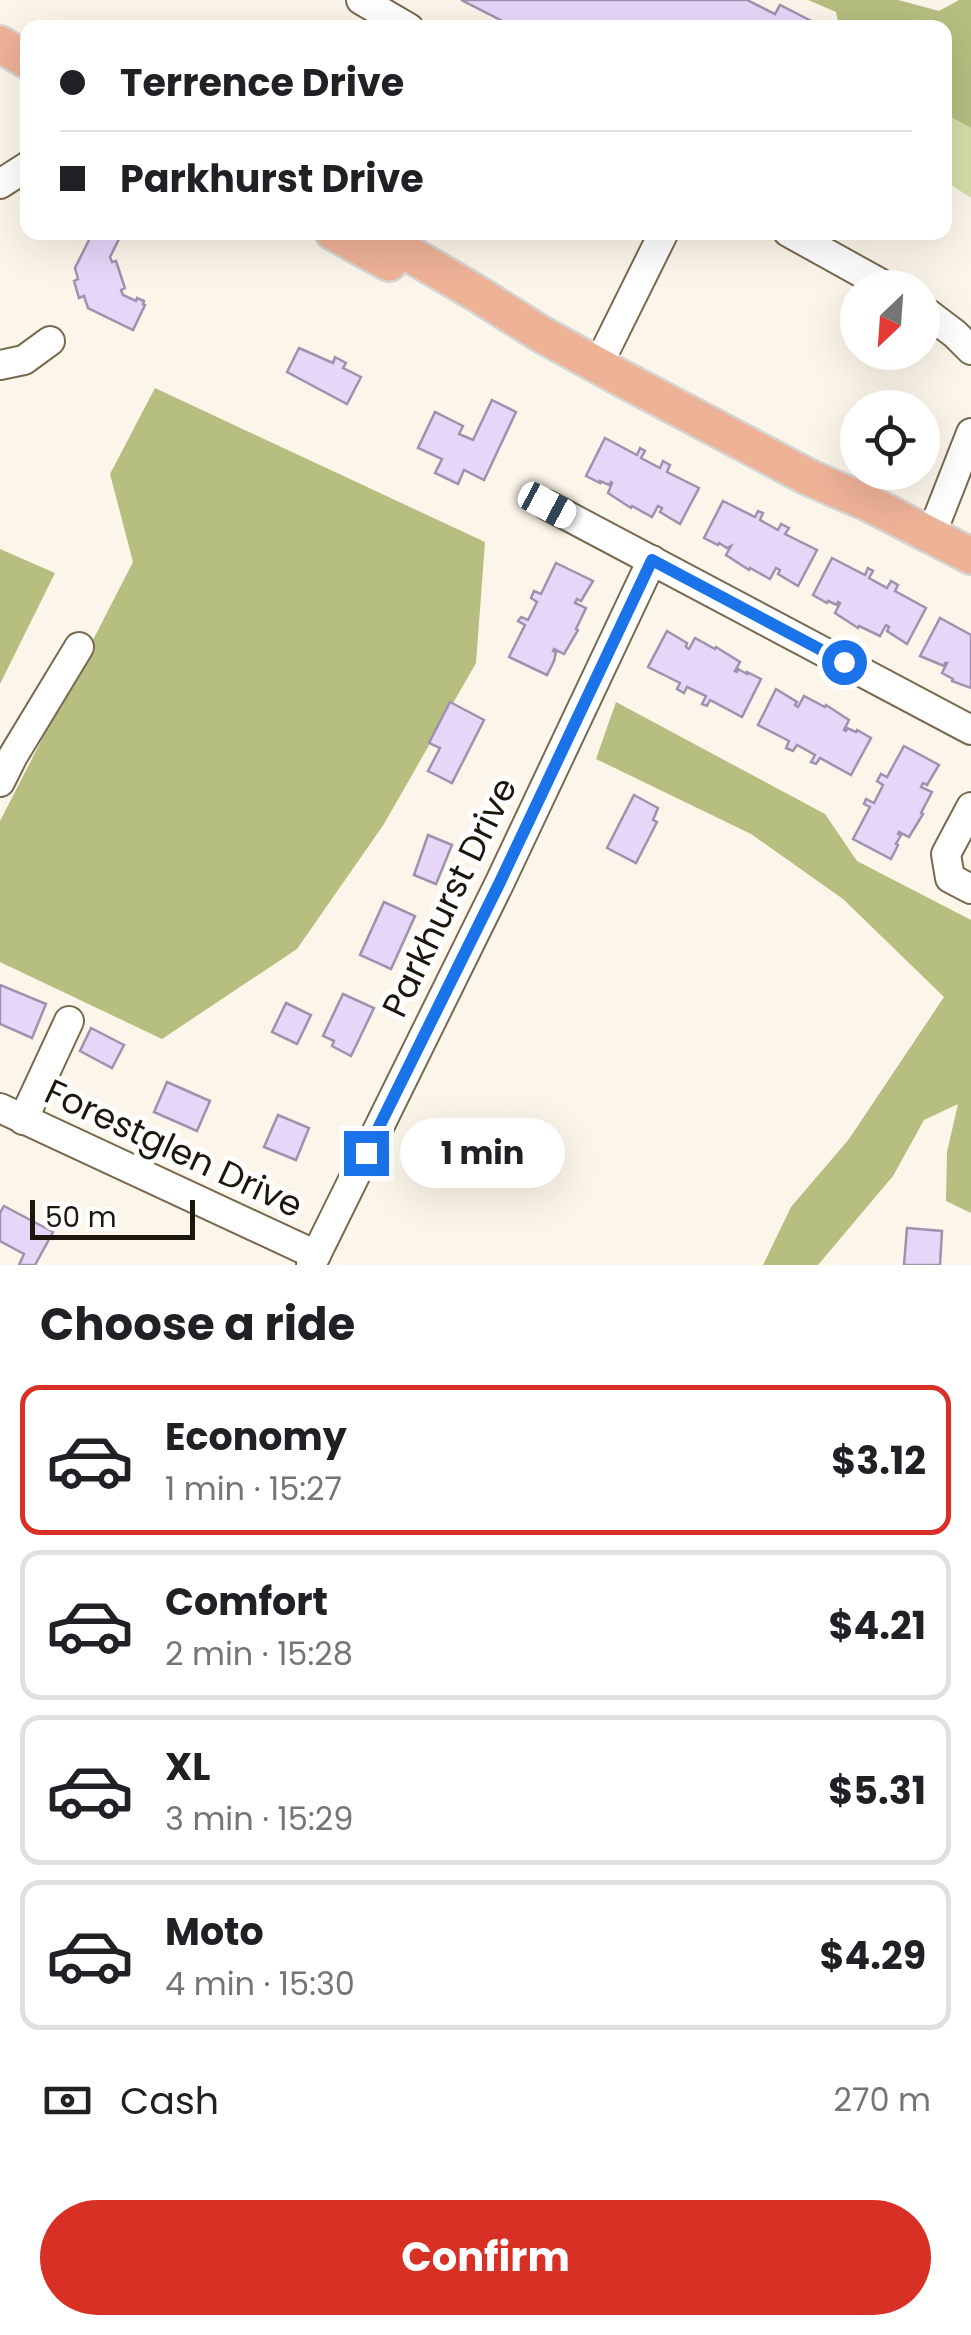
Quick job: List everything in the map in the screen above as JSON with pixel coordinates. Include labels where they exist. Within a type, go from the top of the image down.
[{"type":"main road","points":[[347,240],[475,306],[542,334]]},
{"type":"main road","points":[[393,240],[598,365],[810,478],[971,556]]},
{"type":"main road","points":[[810,478],[878,523],[971,574]]},
{"type":"street","points":[[361,0],[396,20]]},
{"type":"street","points":[[598,365],[660,240]]},
{"type":"street","points":[[810,240],[859,270]]},
{"type":"street","points":[[940,323],[971,350]]},
{"type":"street","points":[[0,364],[24,360],[50,341]]},
{"type":"street","points":[[931,535],[971,433]]},
{"type":"street","points":[[547,505],[971,730]]},
{"type":"street","name":"Parkhurst Drive","points":[[314,1260],[500,882],[652,560]]},
{"type":"street","points":[[0,782],[79,648]]},
{"type":"street","points":[[971,807],[946,854],[950,878],[971,889]]},
{"type":"street","points":[[12,1114],[69,1021]]},
{"type":"street","name":"Forestglen Drive","points":[[12,1114],[314,1260]]},
{"type":"green space","points":[[808,0],[898,0],[939,11],[959,0],[971,0],[971,128],[952,118],[952,20],[838,20],[836,12]]},
{"type":"green space","points":[[952,118],[971,128],[971,198],[952,186]]},
{"type":"green space","points":[[155,388],[485,542],[476,663],[384,824],[297,949],[162,1039],[0,962],[0,821],[133,562],[110,474]]},
{"type":"green space","points":[[0,549],[55,573],[0,684]]},
{"type":"green space","points":[[616,702],[825,814],[857,861],[971,920],[971,1213],[946,1201],[947,1152],[958,1104],[924,1120],[893,1176],[818,1265],[763,1265],[791,1207],[849,1139],[944,997],[843,899],[751,834],[596,759]]},
{"type":"building","points":[[461,0],[747,0],[775,14],[780,5],[809,20],[500,20]]},
{"type":"building","points":[[89,240],[118,240],[110,257],[112,262],[116,261],[125,288],[121,290],[123,295],[144,301],[145,305],[133,330],[88,308],[84,296],[79,298],[75,268]]},
{"type":"building","points":[[299,348],[333,363],[335,357],[346,363],[343,368],[361,377],[347,404],[287,372]]},
{"type":"building","points":[[492,400],[516,412],[484,480],[464,470],[458,484],[435,473],[442,459],[418,448],[435,412],[463,426],[459,434],[473,440]]},
{"type":"building","points":[[605,438],[637,455],[640,448],[645,451],[641,458],[660,468],[663,461],[670,465],[667,472],[699,488],[680,524],[660,512],[662,508],[658,506],[652,517],[631,508],[608,493],[611,482],[600,483],[586,476]]},
{"type":"building","points":[[723,501],[755,517],[758,511],[763,513],[760,520],[778,530],[781,524],[789,528],[785,534],[817,550],[798,586],[778,574],[780,570],[776,568],[770,579],[749,570],[726,555],[731,546],[727,548],[704,538]]},
{"type":"building","points":[[832,558],[865,575],[868,568],[873,571],[869,578],[887,588],[891,581],[898,585],[895,591],[926,608],[907,644],[887,631],[886,625],[880,636],[858,628],[835,613],[840,603],[827,603],[813,595]]},
{"type":"building","points":[[556,563],[593,581],[581,601],[577,599],[575,603],[586,608],[578,630],[564,654],[554,649],[554,661],[547,675],[509,657],[525,625],[518,621],[521,617],[528,620],[537,602],[531,598],[534,591],[541,594]]},
{"type":"building","points":[[940,618],[971,635],[971,688],[942,673],[947,663],[944,666],[920,656]]},
{"type":"building","points":[[667,631],[687,643],[689,649],[695,638],[716,647],[740,662],[735,671],[761,679],[742,717],[710,700],[707,706],[702,704],[706,696],[687,687],[684,693],[677,689],[680,683],[648,667]]},
{"type":"building","points":[[776,689],[797,702],[798,707],[804,696],[826,705],[849,720],[844,730],[857,730],[871,738],[851,775],[820,758],[816,764],[811,762],[815,755],[797,745],[793,751],[786,748],[789,741],[758,725]]},
{"type":"building","points":[[450,702],[484,720],[452,783],[428,771],[440,748],[429,743]]},
{"type":"building","points":[[904,746],[939,765],[927,785],[923,783],[921,787],[932,792],[923,814],[909,837],[899,832],[891,859],[853,839],[870,807],[864,804],[866,799],[874,803],[883,785],[877,781],[881,774],[887,777]]},
{"type":"building","points":[[634,795],[658,808],[653,820],[657,822],[636,863],[607,848]]},
{"type":"building","points":[[428,835],[452,845],[436,884],[414,875]]},
{"type":"building","points":[[384,902],[415,916],[391,969],[360,955]]},
{"type":"building","points":[[0,985],[46,1004],[32,1038],[0,1024]]},
{"type":"building","points":[[343,994],[374,1008],[351,1056],[323,1036]]},
{"type":"building","points":[[286,1003],[311,1015],[297,1044],[272,1032]]},
{"type":"building","points":[[91,1028],[124,1045],[112,1068],[80,1051]]},
{"type":"building","points":[[167,1082],[210,1101],[197,1131],[154,1112]]},
{"type":"building","points":[[278,1115],[309,1128],[296,1160],[264,1147]]},
{"type":"building","points":[[4,1206],[53,1232],[35,1265],[19,1265],[24,1254],[0,1241],[0,1213]]},
{"type":"building","points":[[907,1228],[942,1231],[940,1265],[904,1265]]},
{"type":"route","points":[[366,1153],[652,560],[844,662]]}]
